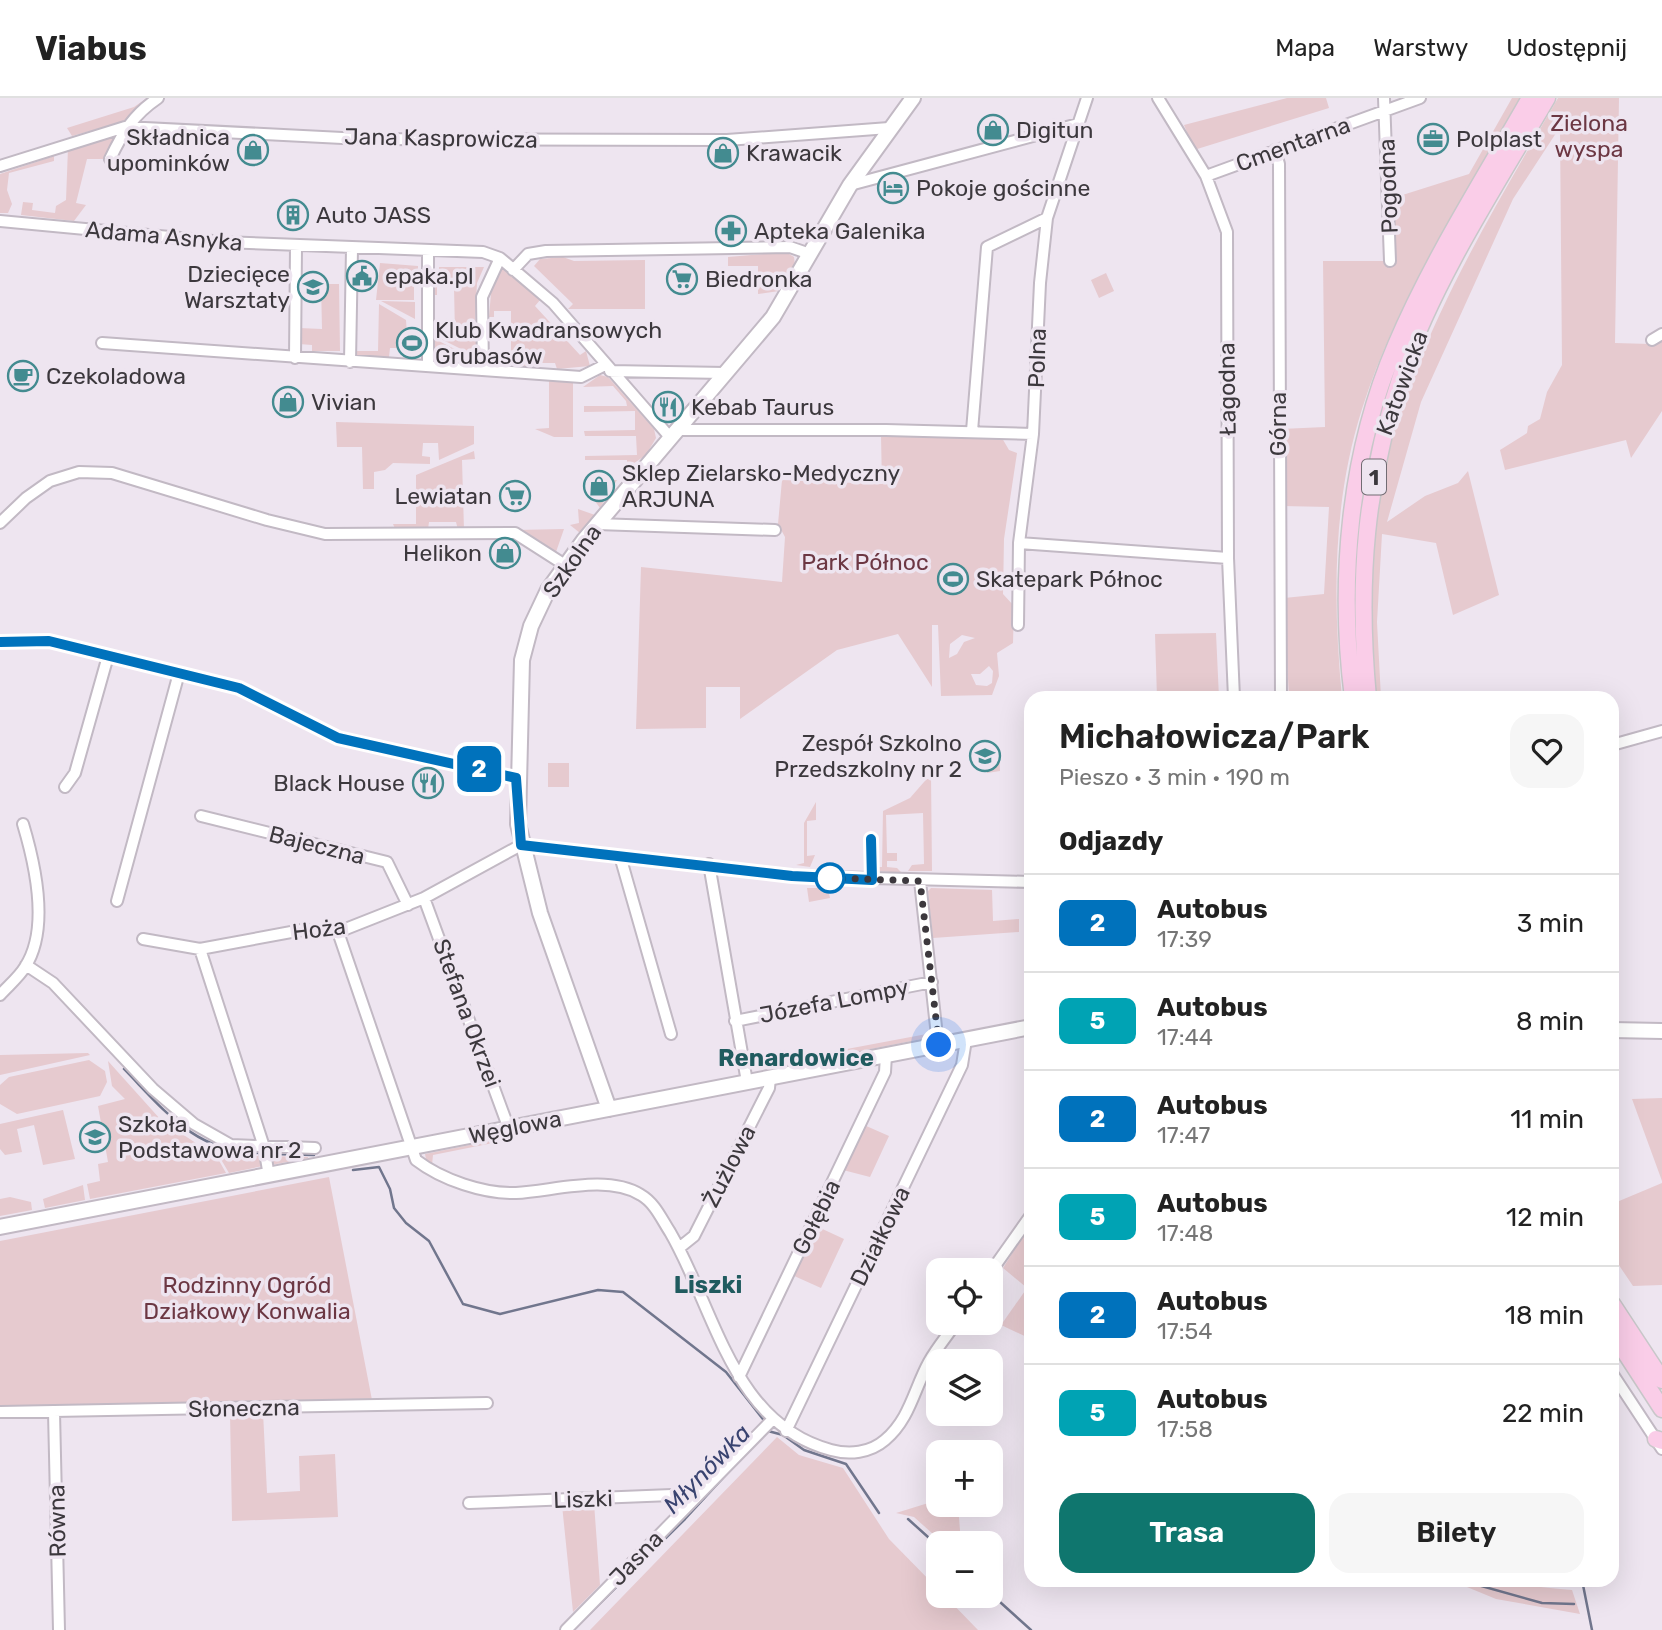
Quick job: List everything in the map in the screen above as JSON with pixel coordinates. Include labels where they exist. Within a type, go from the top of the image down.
[{"type":"main road","name":"Katowicka","points":[[1352,691],[1346,612],[1348,555],[1355,496],[1375,409],[1395,348],[1412,310],[1530,98]]},
{"type":"main road","name":"Katowicka","points":[[1367,691],[1361,581],[1371,492],[1385,430],[1404,367],[1430,310],[1547,98]]},
{"type":"main road","points":[[1619,1315],[1662,1380]]},
{"type":"main road","points":[[1619,1343],[1662,1409]]},
{"type":"street","points":[[110,159],[125,127],[137,113],[158,98]]},
{"type":"street","name":"Szkolna","points":[[609,1109],[540,913],[521,845],[516,778],[522,660],[531,626],[548,590],[597,524],[773,317],[850,185],[913,98]]},
{"type":"street","name":"Polna","points":[[1018,625],[1019,543],[1033,434],[1040,283],[1047,218],[1087,98]]},
{"type":"street","name":"Łagodna","points":[[1158,98],[1206,176],[1227,232],[1228,558],[1234,691]]},
{"type":"street","name":"Pogodna","points":[[1384,98],[1390,261]]},
{"type":"street","name":"Cmentarna","points":[[1206,176],[1420,98]]},
{"type":"street","points":[[850,185],[1077,124]]},
{"type":"street","name":"Jana Kasprowicza","points":[[0,166],[125,127],[362,139],[727,140],[889,128]]},
{"type":"street","name":"Górna","points":[[1275,149],[1279,164],[1281,691]]},
{"type":"street","points":[[972,431],[987,247],[1047,218]]},
{"type":"street","name":"Adama Asnyka","points":[[0,221],[296,247],[484,252],[500,258]]},
{"type":"street","points":[[295,358],[296,247]]},
{"type":"street","points":[[513,270],[528,254],[546,251],[790,247],[810,254]]},
{"type":"street","points":[[350,362],[352,249]]},
{"type":"street","points":[[428,250],[428,366]]},
{"type":"street","points":[[484,370],[482,297],[500,258],[553,303],[607,368],[672,433],[972,431],[1033,434]]},
{"type":"street","points":[[102,342],[581,377],[607,368],[725,373]]},
{"type":"street","points":[[0,523],[26,498],[50,481],[79,472],[112,472],[267,520],[325,534],[515,533],[565,565]]},
{"type":"street","points":[[597,524],[775,530]]},
{"type":"street","points":[[1019,543],[1228,558]]},
{"type":"street","points":[[0,642],[49,641],[239,688],[338,738],[516,778]]},
{"type":"street","points":[[65,787],[75,772],[108,656]]},
{"type":"street","points":[[117,901],[179,673]]},
{"type":"street","points":[[1619,743],[1662,731]]},
{"type":"street","name":"Bajeczna","points":[[201,816],[387,862],[408,905]]},
{"type":"street","points":[[0,995],[26,965],[36,934],[38,900],[34,860],[23,824]]},
{"type":"street","points":[[521,845],[709,864],[792,876],[1024,882]]},
{"type":"street","name":"Hoża","points":[[143,939],[200,949],[302,930],[338,932],[424,898],[521,845]]},
{"type":"street","points":[[620,856],[671,1034]]},
{"type":"street","points":[[709,864],[747,1082]]},
{"type":"street","points":[[920,881],[939,1045]]},
{"type":"street","name":"Stefana Okrzei","points":[[424,898],[509,1129]]},
{"type":"street","points":[[338,932],[413,1156],[426,1167],[494,1191],[513,1193],[583,1186],[628,1189],[643,1195],[652,1204],[679,1248],[709,1322],[739,1377],[769,1423],[807,1444],[847,1454],[883,1443],[896,1430],[911,1406],[928,1363],[948,1335]]},
{"type":"street","points":[[200,949],[264,1147],[268,1176]]},
{"type":"street","points":[[26,965],[53,983],[153,1089],[194,1124],[231,1145],[315,1148]]},
{"type":"street","name":"Józefa Lompy","points":[[735,1021],[932,982]]},
{"type":"street","name":"Węglowa","points":[[0,1227],[1024,1028]]},
{"type":"street","points":[[1619,1030],[1662,1031]]},
{"type":"street","name":"Działkowa","points":[[786,1431],[962,1065],[966,1040]]},
{"type":"street","name":"Gołębia","points":[[739,1377],[885,1072],[886,1055]]},
{"type":"street","name":"Żużlowa","points":[[679,1248],[694,1236],[769,1088],[770,1078]]},
{"type":"street","points":[[1000,1258],[1024,1224]]},
{"type":"street","points":[[1619,1383],[1660,1443]]},
{"type":"street","name":"Słoneczna","points":[[0,1412],[487,1403]]},
{"type":"street","name":"Równa","points":[[54,1412],[59,1630]]},
{"type":"street","name":"Jasna","points":[[566,1630],[769,1423]]},
{"type":"street","name":"Liszki","points":[[469,1503],[697,1494]]},
{"type":"green space","points":[[147,98],[154,98],[126,121],[72,136],[67,128],[134,107]]},
{"type":"green space","points":[[1287,98],[1326,98],[1329,108],[1194,150],[1184,125]]},
{"type":"green space","points":[[1512,98],[1520,98],[1413,288],[1377,368],[1362,409],[1345,480],[1337,553],[1337,626],[1342,691],[1289,691],[1284,598],[1324,594],[1329,507],[1282,506],[1281,429],[1325,427],[1323,261],[1393,261],[1393,198],[1469,174]]},
{"type":"green space","name":"Zielona wyspa","points":[[1558,98],[1619,98],[1615,343],[1650,344],[1662,338],[1662,411],[1631,458],[1626,440],[1505,470],[1500,450],[1527,433],[1528,426],[1540,419],[1547,392],[1562,365],[1560,127],[1513,199],[1421,402],[1387,522],[1425,496],[1458,483],[1468,471],[1499,595],[1453,615],[1436,543],[1382,534],[1377,622],[1381,691],[1375,691],[1370,575],[1373,534],[1383,475],[1419,362],[1443,307],[1498,201]]},
{"type":"green space","points":[[114,132],[115,139],[106,159],[87,159],[76,203],[86,205],[74,221],[21,215],[23,202],[33,203],[32,210],[55,213],[56,206],[66,200],[68,148]]},
{"type":"green space","points":[[54,156],[54,161],[9,173],[7,190],[12,204],[8,213],[0,213],[0,174]]},
{"type":"green space","points":[[786,252],[794,257],[795,265],[779,291],[758,294],[758,266],[728,266],[728,257]]},
{"type":"green space","points":[[563,257],[574,261],[645,260],[645,309],[568,309],[573,304],[534,266],[540,259]]},
{"type":"green space","points":[[380,263],[418,266],[418,276],[414,277],[414,300],[376,300]]},
{"type":"green space","points":[[439,267],[484,267],[477,283],[475,321],[470,322],[470,334],[455,334],[454,287],[437,287],[437,295],[432,295],[432,274],[439,274]]},
{"type":"green space","points":[[502,268],[540,300],[535,306],[580,355],[586,351],[590,366],[557,369],[555,363],[528,363],[529,368],[492,366],[490,354],[495,354],[495,359],[511,358],[511,311],[494,311],[494,317],[489,317],[491,293]]},
{"type":"green space","points":[[1106,273],[1114,291],[1099,298],[1091,280]]},
{"type":"green space","points":[[321,284],[339,284],[340,351],[312,351],[312,345],[299,344],[299,328],[322,329]]},
{"type":"green space","points":[[381,301],[415,302],[415,319]]},
{"type":"green space","points":[[379,304],[406,320],[407,335],[398,335],[398,348],[390,348],[389,357],[357,357],[357,351],[378,351]]},
{"type":"green space","points":[[433,338],[476,360],[441,358],[441,364],[436,364],[433,360]]},
{"type":"green space","points":[[439,338],[481,338],[481,359]]},
{"type":"green space","points":[[600,375],[608,377],[654,429],[656,438],[646,455],[627,468],[627,460],[585,460],[585,456],[637,455],[636,436],[585,436],[584,431],[635,430],[635,411],[584,412],[584,406],[627,406],[613,386],[583,387]]},
{"type":"green space","points":[[549,381],[573,381],[573,437],[554,437],[535,429],[549,428]]},
{"type":"green space","points":[[336,422],[474,426],[474,444],[439,460],[438,443],[423,443],[422,456],[430,457],[430,464],[393,463],[385,470],[374,472],[374,489],[363,489],[362,447],[337,447]]},
{"type":"green space","name":"Park Północ","points":[[881,436],[1002,438],[1009,450],[1017,453],[1004,539],[1003,594],[1014,606],[1013,643],[997,653],[999,676],[992,695],[941,696],[938,625],[932,625],[932,687],[898,634],[837,650],[740,719],[740,687],[706,687],[706,728],[636,729],[641,567],[782,582],[785,537],[778,524],[782,480],[882,484]],"holes":[[[962,635],[975,638],[964,642],[957,654],[949,658],[950,644]],[[989,666],[993,671],[992,683],[987,686],[976,685],[971,674],[980,674]]]},
{"type":"green space","points":[[474,451],[475,459],[462,460],[464,530],[458,530],[456,522],[429,522],[428,529],[396,531],[393,524],[416,524],[416,475]]},
{"type":"green space","points":[[602,480],[617,480],[600,508],[592,497],[592,489],[597,493],[606,493],[606,485]]},
{"type":"green space","points":[[578,509],[595,515],[580,533],[570,525],[579,523]]},
{"type":"green space","points":[[564,529],[556,552],[529,534],[515,530]]},
{"type":"green space","points":[[1216,633],[1219,691],[1157,691],[1155,634]]},
{"type":"green space","points":[[983,753],[999,753],[1000,771],[987,773],[987,761],[983,761]]},
{"type":"green space","points":[[548,763],[569,763],[569,787],[548,787]]},
{"type":"green space","points":[[931,774],[932,871],[908,871],[912,865],[924,864],[923,813],[886,815],[887,853],[897,853],[897,861],[887,861],[887,867],[897,868],[902,873],[878,871],[876,867],[882,867],[883,811],[910,798]]},
{"type":"green space","points":[[816,802],[816,820],[807,821],[807,856],[815,855],[810,867],[796,865],[804,863],[804,823]]},
{"type":"green space","points":[[819,885],[827,885],[830,898],[809,902],[807,888],[817,888]]},
{"type":"green space","points":[[931,888],[992,890],[993,921],[1019,919],[1019,932],[933,938],[928,891]]},
{"type":"green space","points":[[932,1033],[932,1037],[784,1066],[783,1061]]},
{"type":"green space","points":[[0,1055],[90,1055],[0,1075]]},
{"type":"green space","points":[[89,1060],[105,1071],[107,1082],[100,1096],[17,1114],[0,1104],[0,1085],[9,1077]]},
{"type":"green space","points":[[108,1061],[161,1120],[217,1157],[226,1173],[90,1199],[87,1184],[100,1181],[98,1164],[108,1162],[98,1106],[125,1099],[112,1086]]},
{"type":"green space","points":[[1662,1098],[1662,1181],[1632,1099]]},
{"type":"green space","points":[[63,1110],[75,1159],[43,1165],[34,1125],[17,1129],[22,1152],[5,1155],[0,1149],[0,1124]]},
{"type":"green space","points":[[864,1125],[889,1136],[870,1177],[843,1170]]},
{"type":"green space","points":[[495,1140],[498,1142],[433,1155],[432,1165],[427,1164],[425,1154]]},
{"type":"green space","points":[[219,1156],[261,1156],[263,1166],[229,1173]]},
{"type":"green space","points":[[269,1156],[308,1157],[308,1158],[271,1165]]},
{"type":"green space","name":"Rodzinny Ogród Działkowy Konwalia","points":[[329,1177],[372,1400],[0,1407],[0,1241]]},
{"type":"green space","points":[[1662,1183],[1662,1285],[1633,1286],[1619,1265],[1619,1201]]},
{"type":"green space","points":[[83,1185],[85,1200],[45,1208],[43,1199]]},
{"type":"green space","points":[[10,1197],[31,1202],[32,1210],[0,1216],[0,1199]]},
{"type":"green space","points":[[816,1226],[844,1239],[821,1288],[792,1275]]},
{"type":"green space","points":[[1024,1234],[1024,1286],[1003,1268]]},
{"type":"green space","points":[[1024,1292],[1024,1336],[1003,1326],[1003,1322]]},
{"type":"green space","points":[[263,1412],[267,1493],[300,1491],[299,1456],[335,1454],[338,1517],[232,1521],[230,1413]]},
{"type":"green space","points":[[777,1437],[799,1455],[843,1468],[889,1539],[926,1577],[926,1608],[957,1608],[978,1630],[590,1630]]},
{"type":"green space","points":[[594,1503],[600,1585],[573,1612],[562,1505]]},
{"type":"green space","points":[[926,1504],[926,1517],[959,1517],[960,1531],[930,1531],[914,1517],[896,1513]]},
{"type":"green space","points":[[1467,1587],[1544,1587],[1572,1590],[1580,1614],[1496,1599]]},
{"type":"waterway","name":"Młynówka","points":[[124,1069],[167,1113],[198,1137],[235,1151],[257,1153]]},
{"type":"waterway","name":"Młynówka","points":[[272,1154],[314,1155]]},
{"type":"waterway","name":"Młynówka","points":[[353,1170],[379,1167],[390,1189],[394,1208],[406,1223],[429,1241],[463,1304],[500,1314],[598,1290],[623,1292],[726,1372],[766,1423]]},
{"type":"waterway","name":"Młynówka","points":[[573,1630],[685,1519],[768,1429]]},
{"type":"waterway","points":[[768,1431],[783,1435],[804,1450],[846,1464],[879,1513]]},
{"type":"waterway","points":[[908,1519],[926,1535]]},
{"type":"waterway","points":[[1485,1587],[1542,1603],[1574,1604]]},
{"type":"waterway","points":[[1583,1587],[1592,1630]]},
{"type":"waterway","points":[[1003,1605],[1031,1630]]},
{"type":"bus line","name":"2","points":[[0,642],[49,641],[239,688],[338,738],[516,778],[517,824],[521,845],[709,864],[792,876],[872,880],[871,839]]},
{"type":"place","name":"Digitun","points":[[993,130]]},
{"type":"place","name":"Polplast","points":[[1433,139]]},
{"type":"place","name":"Składnica upominków","points":[[253,150]]},
{"type":"place","name":"Krawacik","points":[[723,153]]},
{"type":"place","name":"Pokoje gościnne","points":[[893,188]]},
{"type":"place","name":"Auto JASS","points":[[293,215]]},
{"type":"place","name":"Apteka Galenika","points":[[731,231]]},
{"type":"place","name":"epaka.pl","points":[[362,276]]},
{"type":"place","name":"Biedronka","points":[[682,279]]},
{"type":"place","name":"Dziecięce Warsztaty","points":[[313,287]]},
{"type":"place","name":"Klub Kwadransowych Grubasów","points":[[412,343]]},
{"type":"place","name":"Czekoladowa","points":[[23,376]]},
{"type":"place","name":"Vivian","points":[[288,402]]},
{"type":"place","name":"Kebab Taurus","points":[[668,407]]},
{"type":"place","name":"Sklep Zielarsko-Medyczny ARJUNA","points":[[599,486]]},
{"type":"place","name":"Lewiatan","points":[[515,496]]},
{"type":"place","name":"Helikon","points":[[505,553]]},
{"type":"place","name":"Skatepark Północ","points":[[953,579]]},
{"type":"place","name":"Zespół Szkolno Przedszkolny nr 2","points":[[985,756]]},
{"type":"place","name":"Black House","points":[[428,783]]},
{"type":"place","name":"Szkoła Podstawowa nr 2","points":[[95,1137]]},
{"type":"district","name":"Renardowice","points":[[796,1058]]},
{"type":"district","name":"Liszki","points":[[708,1285]]},
{"type":"route","points":[[830,878],[920,881],[939,1045]]}]
